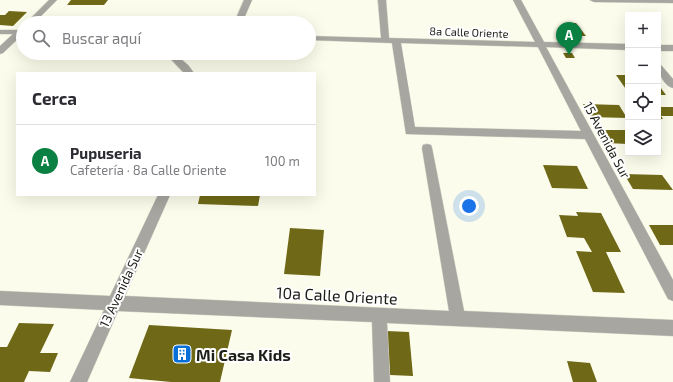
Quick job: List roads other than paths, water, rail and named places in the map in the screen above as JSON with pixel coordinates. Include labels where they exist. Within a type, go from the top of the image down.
[{"type":"street","points":[[37,16],[53,0]]},
{"type":"street","points":[[241,16],[248,0]]},
{"type":"street","points":[[382,0],[385,40]]},
{"type":"street","name":"15 Avenida Sur","points":[[517,0],[673,294]]},
{"type":"street","points":[[594,0],[673,1]]},
{"type":"street","points":[[0,32],[16,31]]},
{"type":"street","points":[[0,52],[16,37]]},
{"type":"street","name":"8a Calle Oriente","points":[[316,38],[625,47]]},
{"type":"street","points":[[396,40],[410,131],[589,135]]},
{"type":"street","points":[[661,48],[673,48]]},
{"type":"street","points":[[177,60],[188,72]]},
{"type":"street","points":[[661,71],[673,85]]},
{"type":"street","points":[[427,148],[458,318]]},
{"type":"street","name":"13 Avenida Sur","points":[[78,382],[164,196]]},
{"type":"street","name":"10a Calle Oriente","points":[[0,298],[673,328]]},
{"type":"street","points":[[379,315],[382,382]]},
{"type":"place","name":"Pupuseria","points":[[569,55]]},
{"type":"place","name":"Mi Casa Kids","points":[[182,354]]}]
